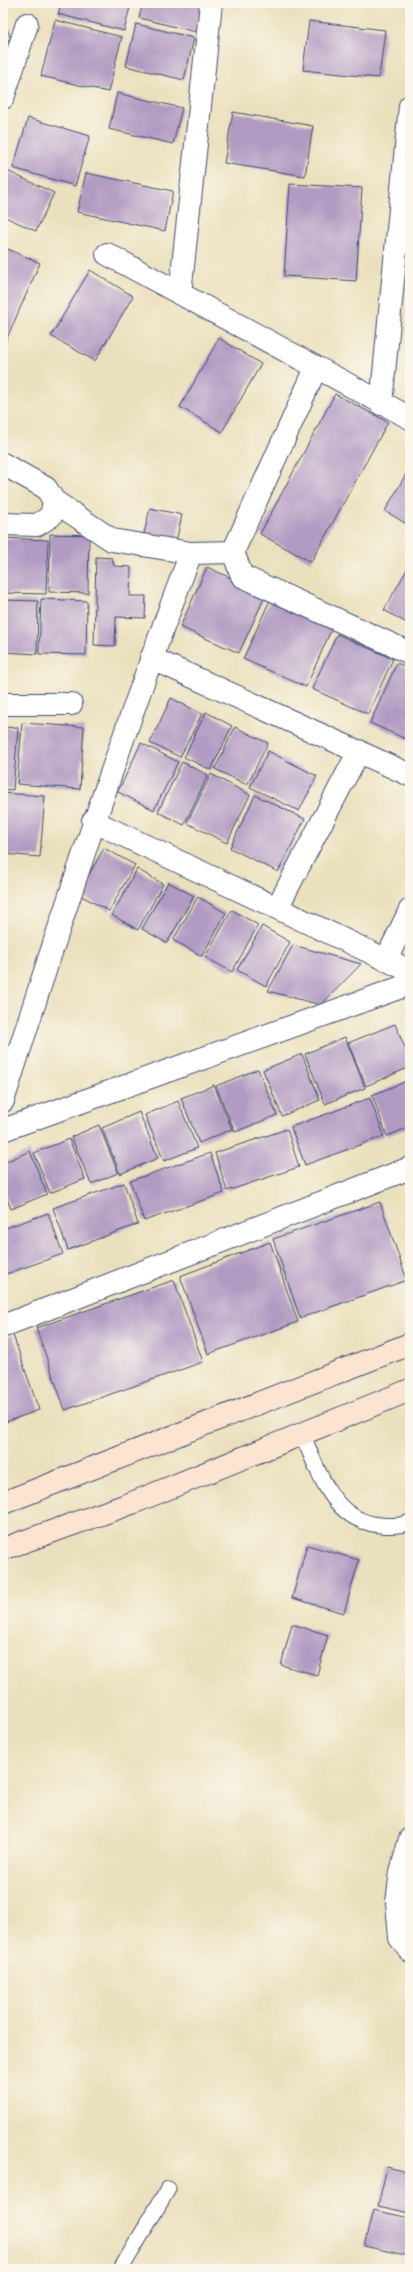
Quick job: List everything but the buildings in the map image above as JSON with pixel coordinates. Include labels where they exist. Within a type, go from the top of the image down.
[{"type":"street","points":[[180,294],[211,3]]},
{"type":"street","points":[[4,93],[27,24]]},
{"type":"street","points":[[381,404],[406,198],[410,106]]},
{"type":"street","points":[[107,254],[381,404],[410,418]]},
{"type":"street","points":[[316,368],[233,552],[242,576],[410,653]]},
{"type":"street","points":[[3,464],[46,488],[54,501],[112,540],[191,553],[233,552]]},
{"type":"street","points":[[3,524],[37,525],[51,516],[54,501]]},
{"type":"street","points":[[3,1101],[93,821],[151,658],[191,553]]},
{"type":"street","points":[[151,658],[410,775]]},
{"type":"street","points":[[3,704],[71,704]]},
{"type":"street","points":[[278,908],[359,751]]},
{"type":"street","points":[[93,821],[410,971]]},
{"type":"street","points":[[386,960],[410,910]]},
{"type":"street","points":[[3,1130],[410,984]]},
{"type":"street","points":[[3,1326],[410,1168]]},
{"type":"street","points":[[3,1503],[410,1344]]},
{"type":"street","points":[[3,1549],[132,1503],[410,1391]]},
{"type":"street","points":[[410,1839],[401,1872],[397,1902],[400,1938],[410,1950]]},
{"type":"lane","points":[[302,1434],[326,1487],[341,1509],[360,1521],[373,1524],[387,1526],[410,1522]]},
{"type":"lane","points":[[121,2269],[168,2189]]}]
